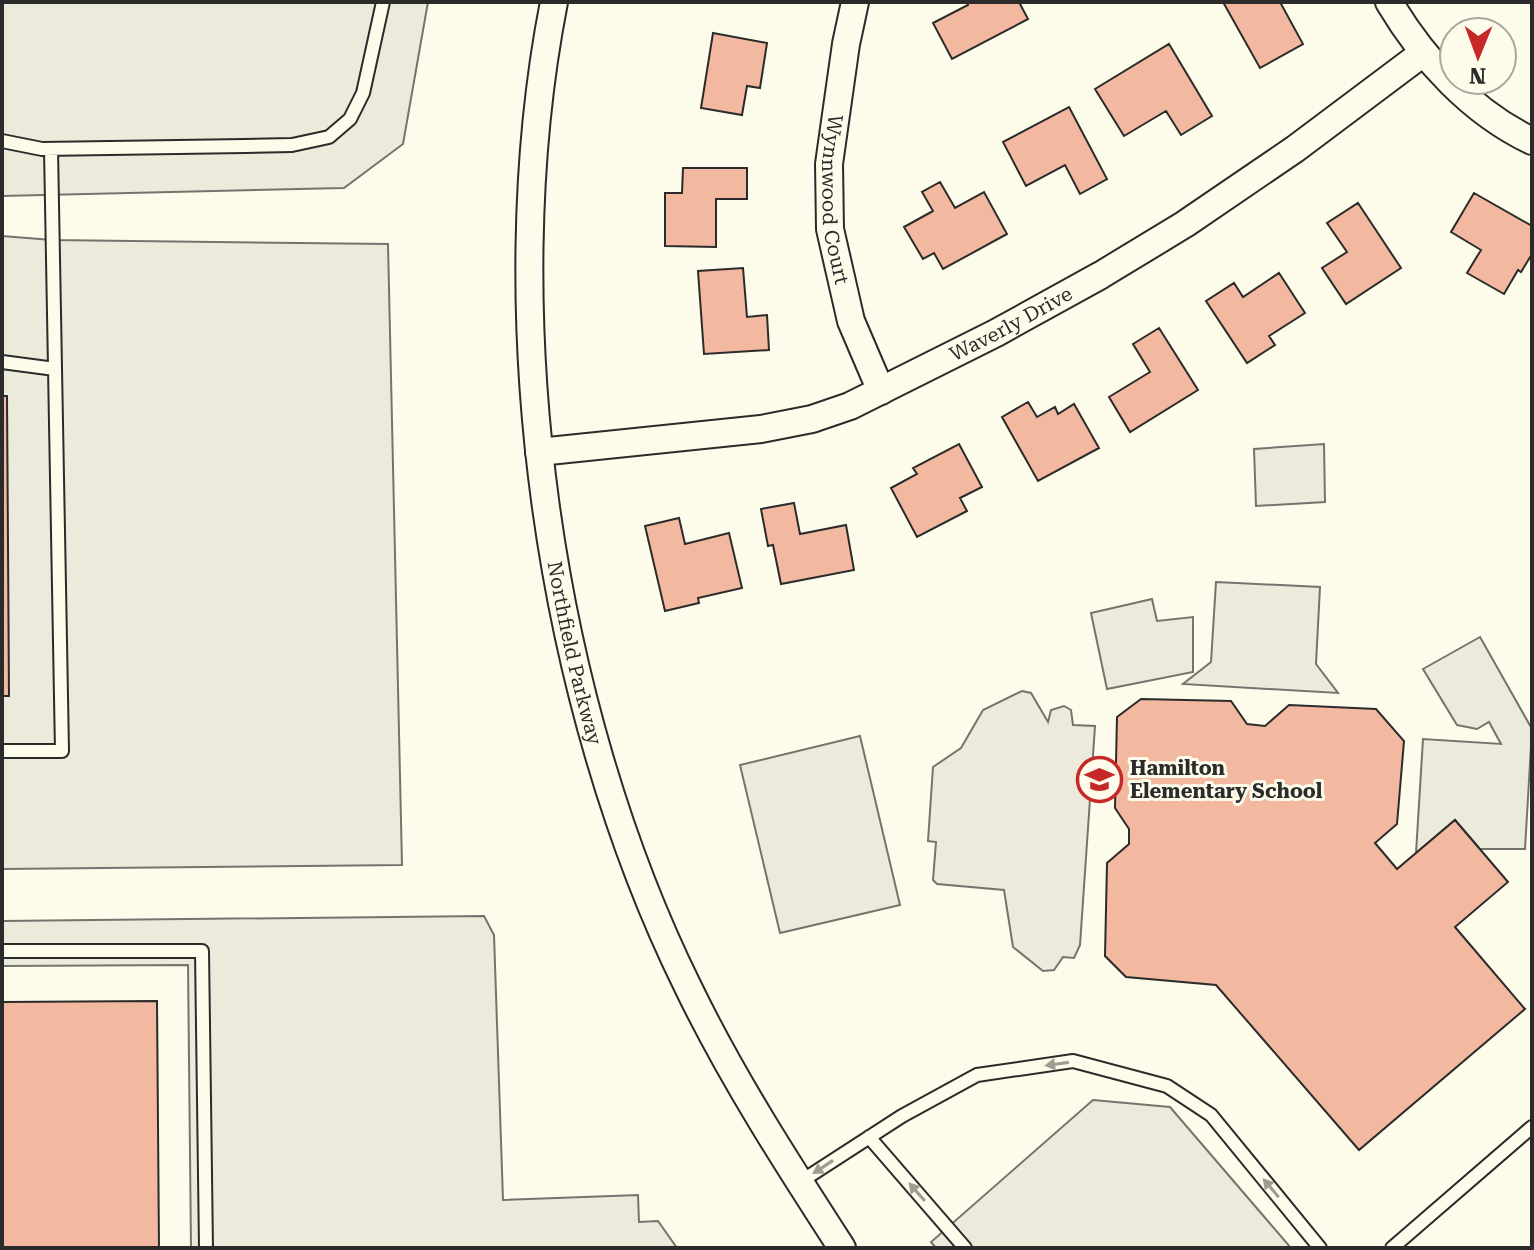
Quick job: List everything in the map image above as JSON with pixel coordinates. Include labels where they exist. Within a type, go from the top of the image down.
[{"type":"street","name":"Northfield Parkway","points":[[554,2],[533,160],[532,361],[549,526],[569,632],[603,767],[628,847],[687,986],[740,1085],[842,1248]]},
{"type":"street","name":"Wynnwood Court","points":[[855,2],[829,164],[830,229],[851,321],[881,391]]},
{"type":"street","points":[[1389,2],[1423,53],[1441,73],[1497,123],[1532,141]]},
{"type":"street","name":"Waverly Drive","points":[[539,452],[774,426],[812,419],[881,391],[1088,283],[1185,224],[1295,149],[1423,53]]},
{"type":"lane","points":[[2,141],[51,149],[279,146],[329,137],[350,119],[363,93],[383,2]]},
{"type":"lane","points":[[2,751],[62,751],[51,149]]},
{"type":"lane","points":[[2,362],[55,369]]},
{"type":"lane","points":[[2,951],[202,951],[206,1248]]},
{"type":"lane","points":[[800,1182],[869,1137],[977,1075],[1073,1061],[1167,1086],[1211,1115],[1320,1248]]},
{"type":"lane","points":[[1392,1248],[1532,1127]]},
{"type":"lane","points":[[869,1137],[965,1248]]},
{"type":"shaded area","points":[[2,2],[428,2],[403,144],[344,188],[2,196]]},
{"type":"shaded area","points":[[2,236],[52,240],[388,244],[402,865],[2,869]]},
{"type":"shaded area","points":[[1324,444],[1325,502],[1256,506],[1254,449]]},
{"type":"shaded area","points":[[1216,582],[1320,587],[1316,664],[1338,693],[1183,684],[1211,662]]},
{"type":"shaded area","points":[[1152,599],[1157,621],[1193,617],[1193,672],[1107,689],[1091,613]]},
{"type":"shaded area","points":[[1480,637],[1532,729],[1525,849],[1480,849],[1455,820],[1416,853],[1423,739],[1501,744],[1489,722],[1477,729],[1457,725],[1423,669]]},
{"type":"shaded area","points":[[1022,691],[1031,693],[1048,722],[1051,710],[1064,706],[1071,710],[1073,725],[1095,726],[1080,945],[1074,958],[1063,957],[1054,970],[1043,971],[1013,947],[1004,890],[937,884],[933,880],[936,842],[928,841],[933,767],[961,748],[983,710]]},
{"type":"shaded area","points":[[860,736],[900,905],[780,933],[740,765]]},
{"type":"shaded area","points":[[484,916],[494,935],[503,1200],[638,1195],[639,1222],[658,1221],[677,1248],[191,1248],[188,965],[2,966],[2,921]]},
{"type":"shaded area","points":[[1093,1100],[1170,1107],[1291,1248],[936,1248],[931,1242]]},
{"type":"building","points":[[967,2],[1019,2],[1028,19],[952,59],[933,23],[968,5]]},
{"type":"building","points":[[1223,2],[1280,2],[1303,44],[1260,68]]},
{"type":"building","points":[[713,33],[767,43],[760,88],[747,86],[742,115],[701,108]]},
{"type":"building","points":[[1169,44],[1212,116],[1181,135],[1166,111],[1124,136],[1095,89]]},
{"type":"building","points":[[1069,107],[1107,179],[1080,194],[1065,165],[1026,186],[1003,142]]},
{"type":"building","points":[[683,168],[747,168],[747,199],[716,199],[716,247],[665,246],[665,193],[682,193]]},
{"type":"building","points":[[940,182],[955,208],[984,192],[1007,234],[943,269],[934,253],[923,259],[904,227],[933,211],[922,192]]},
{"type":"building","points":[[1474,193],[1532,226],[1532,254],[1504,294],[1467,273],[1481,250],[1451,232]]},
{"type":"building","points":[[1358,203],[1401,268],[1346,304],[1322,268],[1347,252],[1327,223]]},
{"type":"building","points":[[743,268],[747,317],[767,315],[769,350],[704,354],[698,271]]},
{"type":"building","points":[[1279,273],[1305,313],[1269,336],[1275,345],[1247,363],[1206,301],[1234,283],[1243,297]]},
{"type":"building","points":[[1159,328],[1198,390],[1130,432],[1109,397],[1150,372],[1133,344]]},
{"type":"building","points":[[2,396],[7,396],[9,696],[2,696]]},
{"type":"building","points":[[1028,402],[1037,417],[1055,407],[1058,414],[1074,404],[1099,448],[1038,481],[1002,417]]},
{"type":"building","points":[[959,444],[982,487],[960,498],[967,511],[917,537],[891,488],[917,474],[913,468]]},
{"type":"building","points":[[794,503],[800,534],[846,525],[854,570],[781,584],[773,545],[768,546],[761,509]]},
{"type":"building","points":[[679,518],[685,544],[729,533],[742,588],[698,598],[699,603],[665,611],[645,526]]},
{"type":"building","points":[[1141,699],[1231,701],[1247,724],[1265,726],[1289,705],[1376,709],[1404,741],[1397,824],[1375,843],[1397,869],[1455,820],[1508,882],[1455,927],[1525,1009],[1359,1150],[1216,985],[1126,977],[1105,956],[1107,863],[1129,844],[1129,829],[1115,808],[1117,717]]},
{"type":"building","points":[[157,1001],[159,1248],[2,1248],[2,1002]]},
{"type":"place","name":"Hamilton Elementary School","points":[[1099,779]]}]
